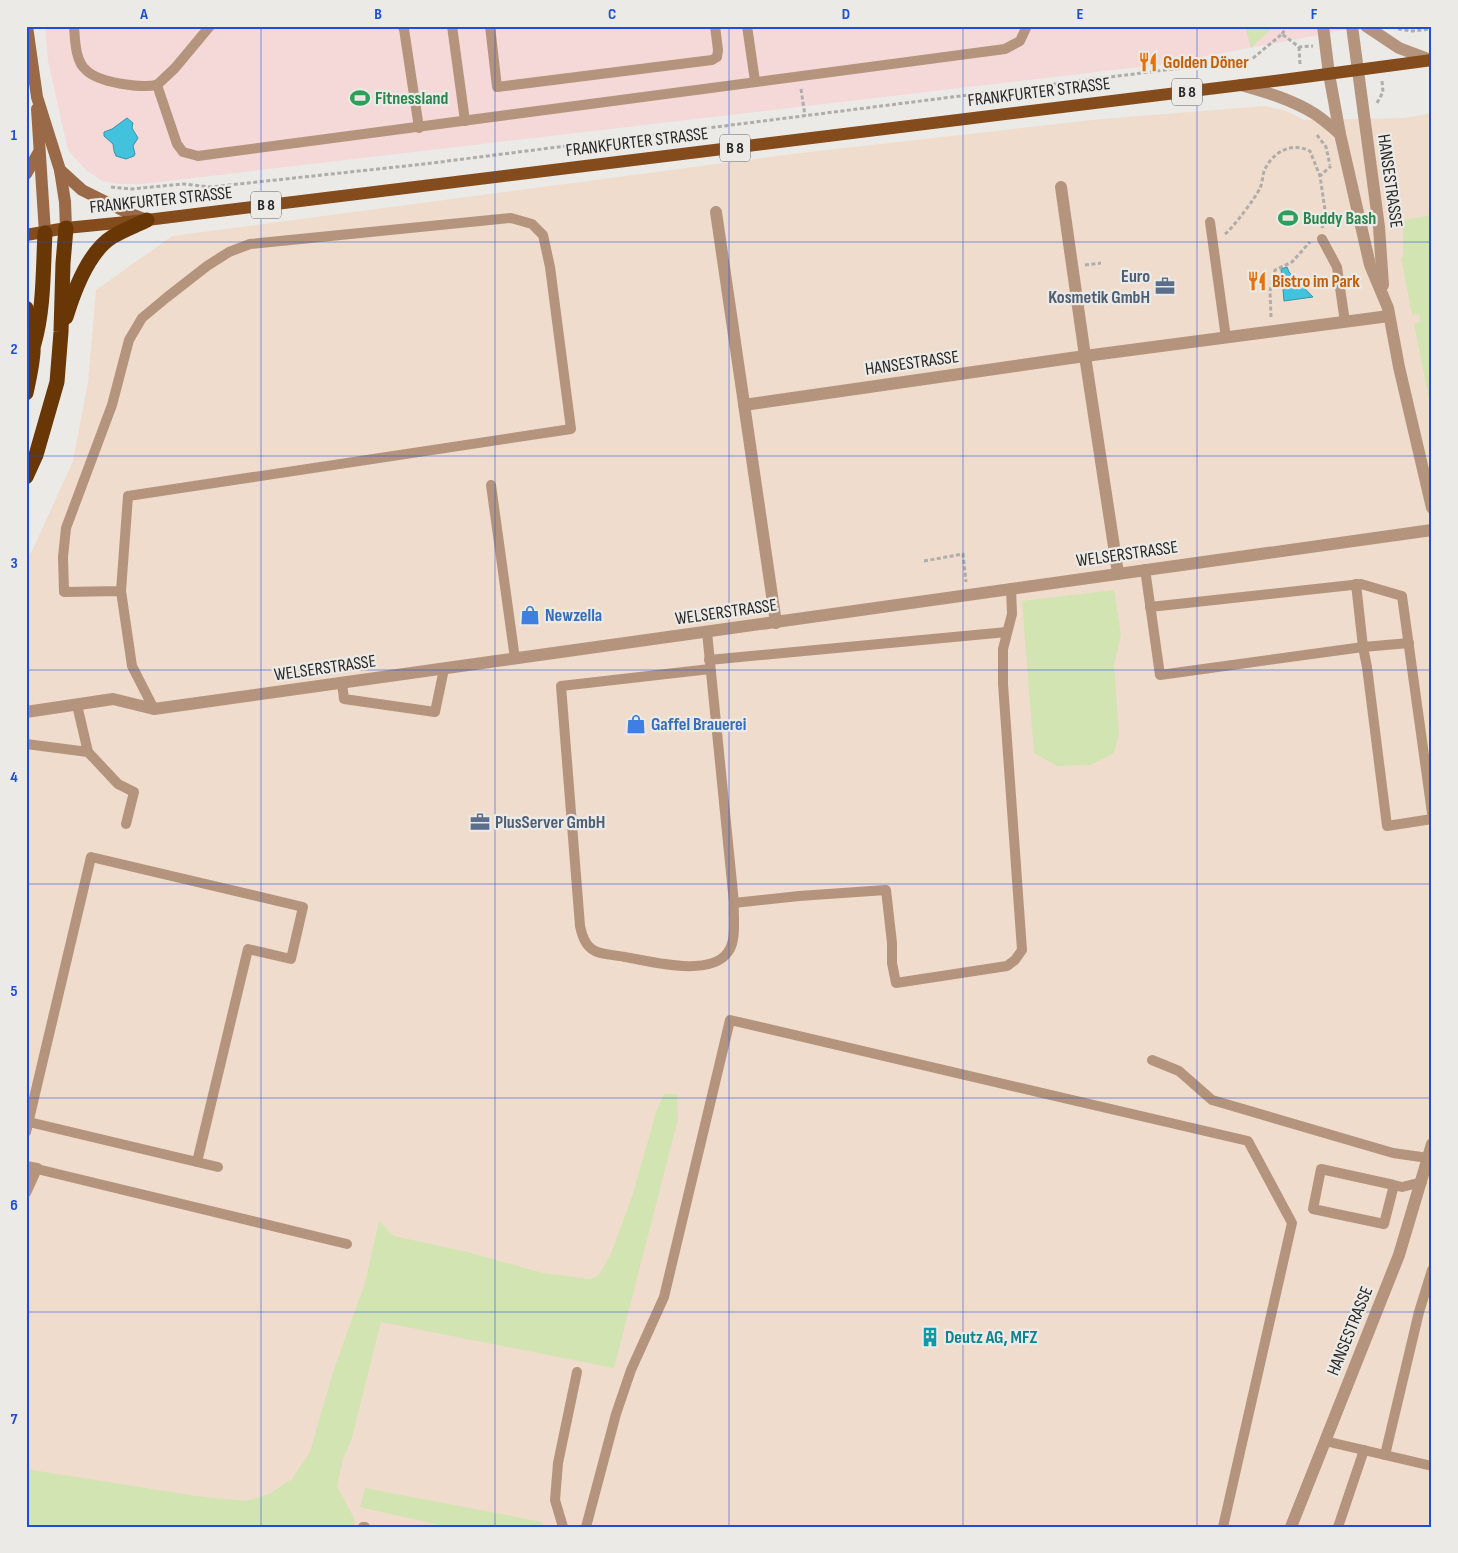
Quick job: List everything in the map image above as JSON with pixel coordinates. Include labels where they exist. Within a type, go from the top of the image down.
[{"type":"highway","points":[[60,332],[75,292],[90,260],[100,247],[111,237],[147,220]]},
{"type":"highway","points":[[26,477],[36,455],[57,382],[66,228]]},
{"type":"highway","points":[[34,344],[41,307],[45,233]]},
{"type":"highway","points":[[26,308],[32,324],[34,344],[33,362],[26,392]]},
{"type":"main road","name":"FRANKFURTER STRASSE","points":[[26,235],[66,228],[147,220],[1358,71],[1432,60]]},
{"type":"street","points":[[27,26],[37,97],[45,233]]},
{"type":"street","name":"HANSESTRASSE","points":[[1323,26],[1329,74],[1340,134],[1370,266],[1389,316],[1398,367],[1432,508]]},
{"type":"street","name":"HANSESTRASSE","points":[[1352,26],[1380,227],[1383,296]]},
{"type":"street","name":"FRANKFURTER STRASSE","points":[[1366,26],[1399,48],[1432,60]]},
{"type":"street","points":[[1241,85],[1279,97],[1315,114],[1340,134]]},
{"type":"street","points":[[37,97],[60,170],[65,202],[66,228]]},
{"type":"street","points":[[26,174],[39,152]]},
{"type":"street","points":[[60,170],[82,190],[126,212],[147,220]]},
{"type":"street","points":[[1062,187],[1085,356],[1118,573]]},
{"type":"street","points":[[716,212],[776,623]]},
{"type":"street","name":"HANSESTRASSE","points":[[744,405],[1085,356],[1389,316]]},
{"type":"street","name":"WELSERSTRASSE","points":[[26,712],[113,700],[154,709],[1432,530]]},
{"type":"street","name":"HANSESTRASSE","points":[[1291,1527],[1399,1255],[1429,1162],[1432,1144]]},
{"type":"lane","points":[[74,26],[76,48],[85,70],[94,76],[106,80],[143,87],[157,85],[166,78],[210,26]]},
{"type":"lane","points":[[402,26],[419,128]]},
{"type":"lane","points":[[452,26],[465,121]]},
{"type":"lane","points":[[490,26],[497,87],[712,60],[717,57],[718,50],[715,26]]},
{"type":"lane","points":[[747,26],[755,81]]},
{"type":"lane","points":[[157,85],[177,144],[183,152],[198,156],[1005,49],[1020,41],[1027,26]]},
{"type":"lane","points":[[121,591],[64,592],[63,558],[66,528],[112,405],[129,340],[142,318],[207,266],[229,252],[250,244],[511,218],[532,224],[543,235],[550,267],[571,429],[128,496],[121,591],[132,666],[154,709]]},
{"type":"lane","points":[[1210,222],[1226,338]]},
{"type":"lane","points":[[1320,234],[1337,267],[1345,322]]},
{"type":"lane","points":[[491,485],[515,659]]},
{"type":"lane","points":[[1145,569],[1160,675],[1363,647],[1409,643]]},
{"type":"lane","points":[[1150,607],[1356,584],[1402,596],[1432,813]]},
{"type":"lane","points":[[1356,584],[1387,826],[1432,819]]},
{"type":"lane","points":[[734,903],[886,890],[892,943],[892,963],[896,983],[1008,966],[1015,960],[1022,950],[1003,684],[1003,649],[1012,614],[1012,588]]},
{"type":"lane","points":[[707,632],[710,665],[734,903],[733,939],[728,952],[718,961],[704,965],[671,965],[594,951],[583,939],[580,926],[561,686],[710,665],[1006,632]]},
{"type":"lane","points":[[342,683],[344,699],[435,712],[444,669]]},
{"type":"lane","points":[[77,705],[88,752],[118,784],[134,792],[126,824]]},
{"type":"lane","points":[[26,744],[88,752]]},
{"type":"lane","points":[[197,1162],[248,949],[291,959],[303,907],[91,857],[27,1127],[218,1167]]},
{"type":"lane","points":[[586,1527],[616,1414],[631,1370],[664,1297],[730,1020],[1248,1141],[1292,1223],[1223,1527]]},
{"type":"lane","points":[[1152,1060],[1179,1071],[1212,1100],[1429,1162]]},
{"type":"lane","points":[[26,1193],[32,1168],[347,1244]]},
{"type":"lane","points":[[1394,1185],[1384,1224],[1313,1209],[1321,1168],[1394,1185],[1402,1187],[1422,1182]]},
{"type":"lane","points":[[1385,1455],[1419,1312],[1432,1270]]},
{"type":"lane","points":[[563,1527],[555,1500],[558,1463],[577,1372]]},
{"type":"lane","points":[[1325,1441],[1432,1466]]},
{"type":"lane","points":[[1338,1527],[1364,1450]]},
{"type":"path","points":[[93,195],[98,183],[114,188],[131,189],[183,184],[211,187],[424,164],[1252,59],[1282,34],[1287,26]]},
{"type":"path","points":[[1282,34],[1299,47],[1300,78]]},
{"type":"path","points":[[799,76],[804,116]]},
{"type":"path","points":[[1315,114],[1312,127],[1326,147],[1333,175]]},
{"type":"path","points":[[1212,238],[1226,234],[1260,188],[1265,170],[1274,156],[1282,150],[1297,147],[1310,151],[1320,176],[1326,217],[1320,234],[1292,262],[1275,270],[1270,291],[1271,332]]},
{"type":"path","points":[[1320,176],[1331,166]]},
{"type":"path","points":[[924,561],[963,554],[967,595]]},
{"type":"shaded area","points":[[45,26],[1366,26],[1165,64],[142,184],[118,184],[102,181],[86,170],[68,150],[48,61]]},
{"type":"shaded area","points":[[1265,106],[1287,111],[1304,120],[1404,118],[1432,113],[1432,1527],[26,1527],[26,557],[32,551],[73,461],[88,382],[96,290],[172,236],[800,153],[1101,119]]},
{"type":"green space","points":[[1245,26],[1272,26],[1251,48]]},
{"type":"green space","points":[[1432,215],[1432,328],[1430,331],[1432,343],[1432,398],[1429,399],[1414,324],[1420,322],[1419,314],[1412,315],[1401,257],[1403,257],[1403,220]]},
{"type":"green space","points":[[1114,590],[1121,635],[1114,665],[1119,734],[1114,753],[1090,765],[1057,766],[1034,753],[1022,601]]},
{"type":"green space","points":[[664,1094],[677,1094],[678,1119],[614,1368],[381,1322],[352,1438],[343,1459],[337,1486],[355,1520],[354,1527],[26,1527],[26,1469],[196,1496],[246,1501],[269,1494],[292,1479],[310,1452],[333,1372],[365,1283],[379,1221],[394,1236],[467,1252],[543,1273],[590,1279],[598,1276],[612,1251],[633,1194],[656,1112]]},
{"type":"green space","points":[[365,1488],[542,1522],[543,1527],[448,1527],[360,1507]]},
{"type":"water","points":[[127,118],[133,123],[132,128],[138,138],[133,146],[134,156],[126,159],[116,156],[113,144],[104,136],[104,132],[112,129]]},
{"type":"water","points":[[1287,267],[1289,272],[1313,297],[1284,301],[1281,269]]},
{"type":"place","name":"Golden Döner","points":[[1148,62]]},
{"type":"place","name":"Fitnessland","points":[[360,98]]},
{"type":"place","name":"Buddy Bash","points":[[1288,218]]},
{"type":"place","name":"Bistro im Park","points":[[1257,281]]},
{"type":"place","name":"Euro Kosmetik GmbH","points":[[1165,286]]},
{"type":"place","name":"Newzella","points":[[530,615]]},
{"type":"place","name":"Gaffel Brauerei","points":[[636,724]]},
{"type":"place","name":"PlusServer GmbH","points":[[480,822]]},
{"type":"place","name":"Deutz AG, MFZ","points":[[930,1337]]}]
